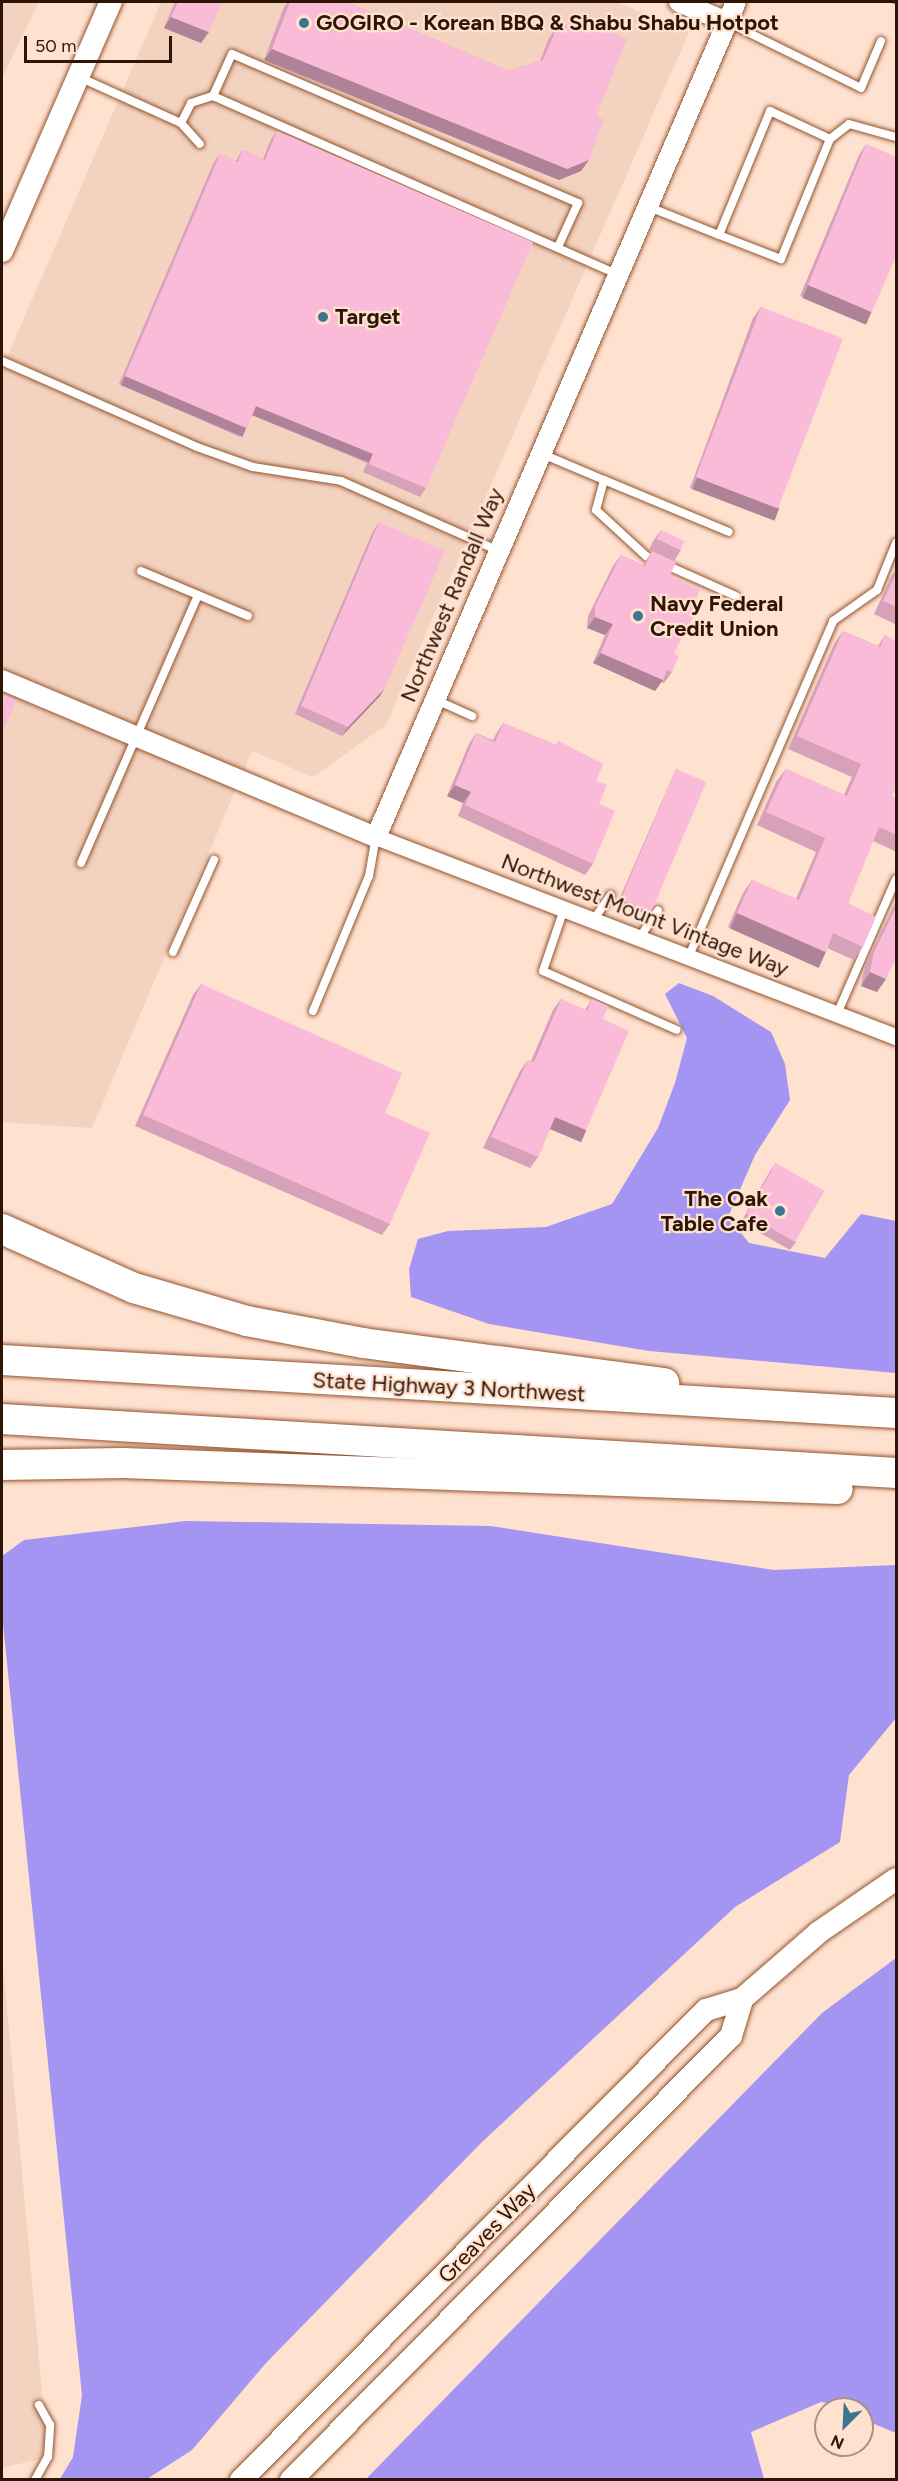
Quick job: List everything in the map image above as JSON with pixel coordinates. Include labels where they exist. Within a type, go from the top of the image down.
[{"type":"highway","points":[[2,1229],[134,1288],[247,1321],[363,1343],[815,1406]]},
{"type":"highway","name":"State Highway 3 Northwest","points":[[2,1360],[815,1406],[897,1413]]},
{"type":"highway","points":[[2,1419],[897,1473]]},
{"type":"highway","points":[[2,1452],[123,1463],[632,1485],[897,1490]]},
{"type":"highway","points":[[2,1465],[123,1463]]},
{"type":"main road","points":[[2,251],[111,2]]},
{"type":"main road","name":"Greaves Way","points":[[241,2480],[706,2010],[741,1999],[819,1932],[897,1879]]},
{"type":"main road","name":"Greaves Way","points":[[291,2480],[731,2036],[741,1999]]},
{"type":"street","points":[[679,2],[727,22]]},
{"type":"street","name":"Northwest Randall Way","points":[[376,837],[497,550],[619,276],[736,2]]},
{"type":"street","points":[[2,680],[376,837]]},
{"type":"street","name":"Northwest Mount Vintage Way","points":[[376,837],[564,907],[897,1037]]},
{"type":"lane","points":[[727,22],[861,88],[880,42]]},
{"type":"lane","points":[[213,96],[232,54],[578,203],[558,247]]},
{"type":"lane","points":[[78,77],[181,123],[200,144]]},
{"type":"lane","points":[[181,123],[191,103],[213,96],[619,276]]},
{"type":"lane","points":[[719,235],[770,111],[830,139]]},
{"type":"lane","points":[[648,206],[781,259],[830,139],[849,124],[897,137]]},
{"type":"lane","points":[[2,361],[197,447],[253,468],[341,482],[497,550]]},
{"type":"lane","points":[[539,453],[729,532]]},
{"type":"lane","points":[[604,480],[596,510],[646,556],[736,596]]},
{"type":"lane","points":[[689,956],[833,621],[877,590],[897,543]]},
{"type":"lane","points":[[141,571],[248,616]]},
{"type":"lane","points":[[81,863],[198,595]]},
{"type":"lane","points":[[434,699],[472,716]]},
{"type":"lane","points":[[313,1011],[369,876],[376,837]]},
{"type":"lane","points":[[173,952],[214,860]]},
{"type":"lane","points":[[837,1014],[897,879]]},
{"type":"lane","points":[[594,919],[611,895]]},
{"type":"lane","points":[[564,907],[543,971],[677,1030]]},
{"type":"lane","points":[[640,937],[658,910]]},
{"type":"lane","points":[[35,2480],[48,2457],[50,2425],[39,2405]]},
{"type":"shaded area","points":[[2,2],[39,2],[2,78]]},
{"type":"shaded area","points":[[161,2],[617,2],[689,32],[386,725],[313,777],[252,751],[92,1128],[2,1122],[2,369]]},
{"type":"shaded area","points":[[679,983],[713,996],[771,1032],[785,1064],[790,1100],[755,1155],[728,1217],[749,1243],[825,1258],[861,1214],[896,1221],[896,1373],[649,1351],[489,1324],[411,1297],[409,1269],[418,1239],[448,1231],[546,1227],[612,1204],[658,1128],[675,1083],[687,1038],[665,994]]},
{"type":"shaded area","points":[[186,1521],[491,1526],[774,1570],[896,1565],[896,1718],[849,1775],[840,1842],[735,1907],[482,2142],[266,2363],[192,2450],[147,2479],[60,2479],[73,2457],[82,2395],[2,1614],[2,1556],[24,1540]]},
{"type":"shaded area","points":[[2,1954],[48,2457],[2,2468]]},
{"type":"shaded area","points":[[896,1958],[896,2433],[874,2424],[874,2397],[814,2397],[814,2405],[751,2432],[764,2479],[366,2479],[822,2013]]},
{"type":"building","points":[[178,2],[222,2],[209,32],[171,17]]},
{"type":"building","points":[[290,2],[347,2],[509,71],[543,60],[557,27],[581,19],[627,39],[596,117],[604,119],[589,160],[567,169],[272,49]]},
{"type":"building","name":"Target","points":[[277,131],[533,242],[426,488],[369,464],[373,454],[256,406],[246,428],[125,376],[220,154],[238,162],[242,150],[265,160]]},
{"type":"building","points":[[866,144],[897,157],[897,254],[872,312],[808,285]]},
{"type":"building","points":[[761,307],[843,339],[778,508],[696,477]]},
{"type":"building","points":[[379,522],[445,551],[385,688],[348,727],[301,706]]},
{"type":"building","points":[[661,530],[685,541],[680,550],[657,539]]},
{"type":"building","name":"Navy Federal Credit Union","points":[[652,551],[676,562],[670,576],[700,590],[694,604],[699,606],[674,653],[679,656],[672,672],[667,670],[663,680],[601,653],[613,624],[595,617],[595,606],[621,555],[645,566]]},
{"type":"building","points":[[897,572],[897,607],[883,601]]},
{"type":"building","points":[[843,631],[880,647],[885,635],[897,641],[897,785],[892,796],[897,799],[897,835],[879,827],[848,903],[876,917],[863,947],[833,933],[826,952],[737,913],[752,880],[799,900],[825,838],[766,812],[786,769],[847,796],[861,764],[797,736]]},
{"type":"building","points":[[2,695],[16,700],[2,735]]},
{"type":"building","points":[[503,723],[557,745],[559,741],[603,764],[596,781],[607,785],[599,804],[615,811],[593,864],[465,805],[471,792],[455,785],[476,733],[495,742]]},
{"type":"building","points":[[676,769],[706,782],[651,913],[621,900]]},
{"type":"building","points":[[897,905],[897,956],[886,979],[870,972],[874,952]]},
{"type":"building","points":[[201,984],[402,1073],[385,1113],[430,1133],[390,1224],[143,1115]]},
{"type":"building","points":[[561,999],[587,1011],[592,999],[608,1006],[603,1019],[629,1031],[586,1130],[555,1117],[538,1157],[491,1137],[528,1060],[534,1062]]},
{"type":"building","name":"The Oak Table Cafe","points":[[776,1163],[824,1191],[795,1242],[746,1214]]},
{"type":"place","name":"GOGIRO - Korean BBQ & Shabu Shabu Hotpot","points":[[304,23]]},
{"type":"place","name":"Target","points":[[323,317]]},
{"type":"place","name":"Navy Federal Credit Union","points":[[638,616]]},
{"type":"place","name":"The Oak Table Cafe","points":[[780,1211]]}]
